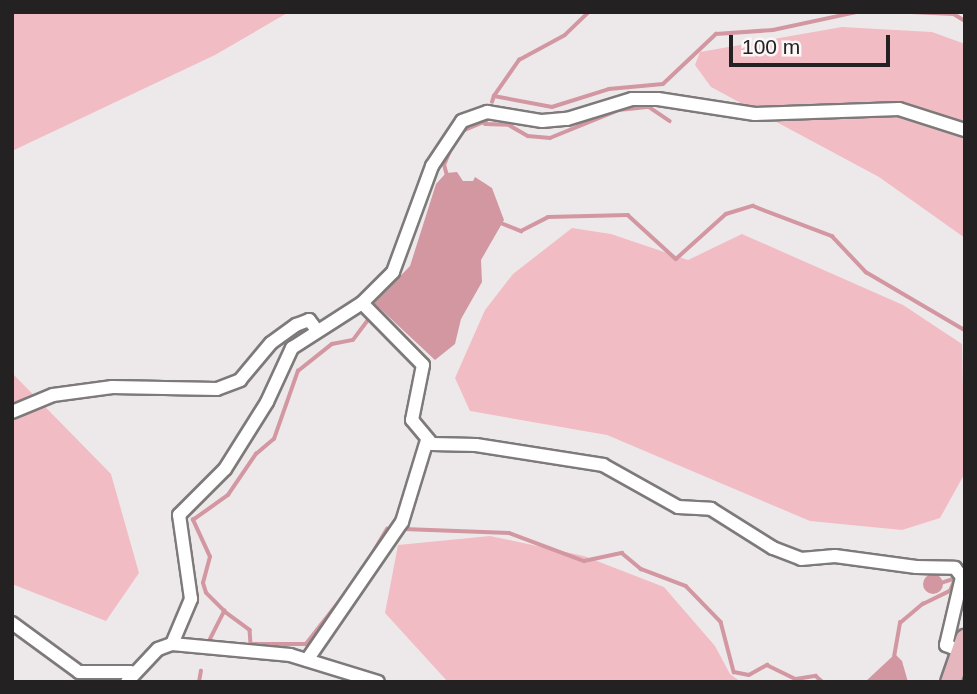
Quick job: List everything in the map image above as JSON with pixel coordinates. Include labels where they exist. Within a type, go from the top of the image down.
[{"type":"main road","points":[[950,682],[963,645]]},
{"type":"street","points":[[12,623],[79,672],[129,677],[172,644],[191,599],[179,515],[215,484],[267,402],[292,348],[316,329],[370,310],[400,260],[432,166],[453,128],[471,117],[487,112],[542,121],[632,100],[658,99],[755,114],[899,109],[965,130]]},
{"type":"street","points":[[370,310],[424,365],[412,420],[427,440],[603,465],[678,507],[712,509],[773,548],[801,559],[835,556],[904,566],[955,568],[962,577],[946,645],[963,645]]},
{"type":"street","points":[[12,412],[18,400],[112,387],[217,389],[240,380],[271,343],[296,325],[309,320],[316,329]]},
{"type":"street","points":[[307,660],[402,522],[427,440]]},
{"type":"street","points":[[172,644],[307,660],[378,682]]},
{"type":"shaded area","points":[[12,12],[289,12],[215,55],[12,151]]},
{"type":"shaded area","points":[[842,27],[932,32],[965,44],[965,238],[879,177],[711,87],[695,65],[700,52]]},
{"type":"shaded area","points":[[457,172],[463,181],[473,181],[475,177],[492,188],[504,220],[481,260],[482,282],[461,319],[455,344],[435,360],[374,303],[410,266],[436,184],[446,173]]},
{"type":"shaded area","points":[[572,228],[611,234],[688,260],[742,234],[903,305],[962,344],[965,473],[940,518],[902,530],[810,521],[607,435],[470,411],[455,378],[485,310],[513,274]]},
{"type":"shaded area","points":[[12,373],[111,474],[139,573],[106,621],[12,584]]},
{"type":"shaded area","points":[[490,536],[584,556],[664,587],[715,646],[730,674],[741,682],[448,682],[385,613],[398,545]]},
{"type":"shaded area","points":[[929,574],[937,574],[943,584],[937,594],[929,594],[923,588],[923,580]]},
{"type":"shaded area","points":[[895,654],[902,661],[908,682],[865,682]]},
{"type":"waterway","points":[[494,96],[519,60],[565,35],[589,12]]},
{"type":"waterway","points":[[492,102],[494,96],[552,107],[609,89],[663,84],[716,34],[773,30],[857,12]]},
{"type":"waterway","points":[[911,12],[954,14],[965,21]]},
{"type":"waterway","points":[[485,124],[509,125],[528,136],[550,138],[619,110],[649,107],[670,121]]},
{"type":"waterway","points":[[460,132],[486,121]]},
{"type":"waterway","points":[[447,176],[444,165],[453,144]]},
{"type":"waterway","points":[[501,223],[521,231],[548,217],[628,215],[676,259],[726,214],[753,206],[832,236],[866,272],[965,330]]},
{"type":"waterway","points":[[209,641],[224,611],[206,593],[203,583],[210,557],[193,520],[228,495],[256,454],[274,439],[298,371],[332,344],[353,340],[371,316]]},
{"type":"waterway","points":[[365,566],[387,529]]},
{"type":"waterway","points":[[404,529],[509,533],[584,561],[622,553],[641,569],[686,586],[721,622],[734,672],[749,675],[767,665],[796,679],[816,676],[823,682]]},
{"type":"waterway","points":[[894,657],[900,623],[923,604],[950,591],[955,579],[943,583]]},
{"type":"waterway","points":[[224,611],[250,630],[251,644],[306,644],[342,598]]},
{"type":"waterway","points":[[199,682],[201,671]]}]
